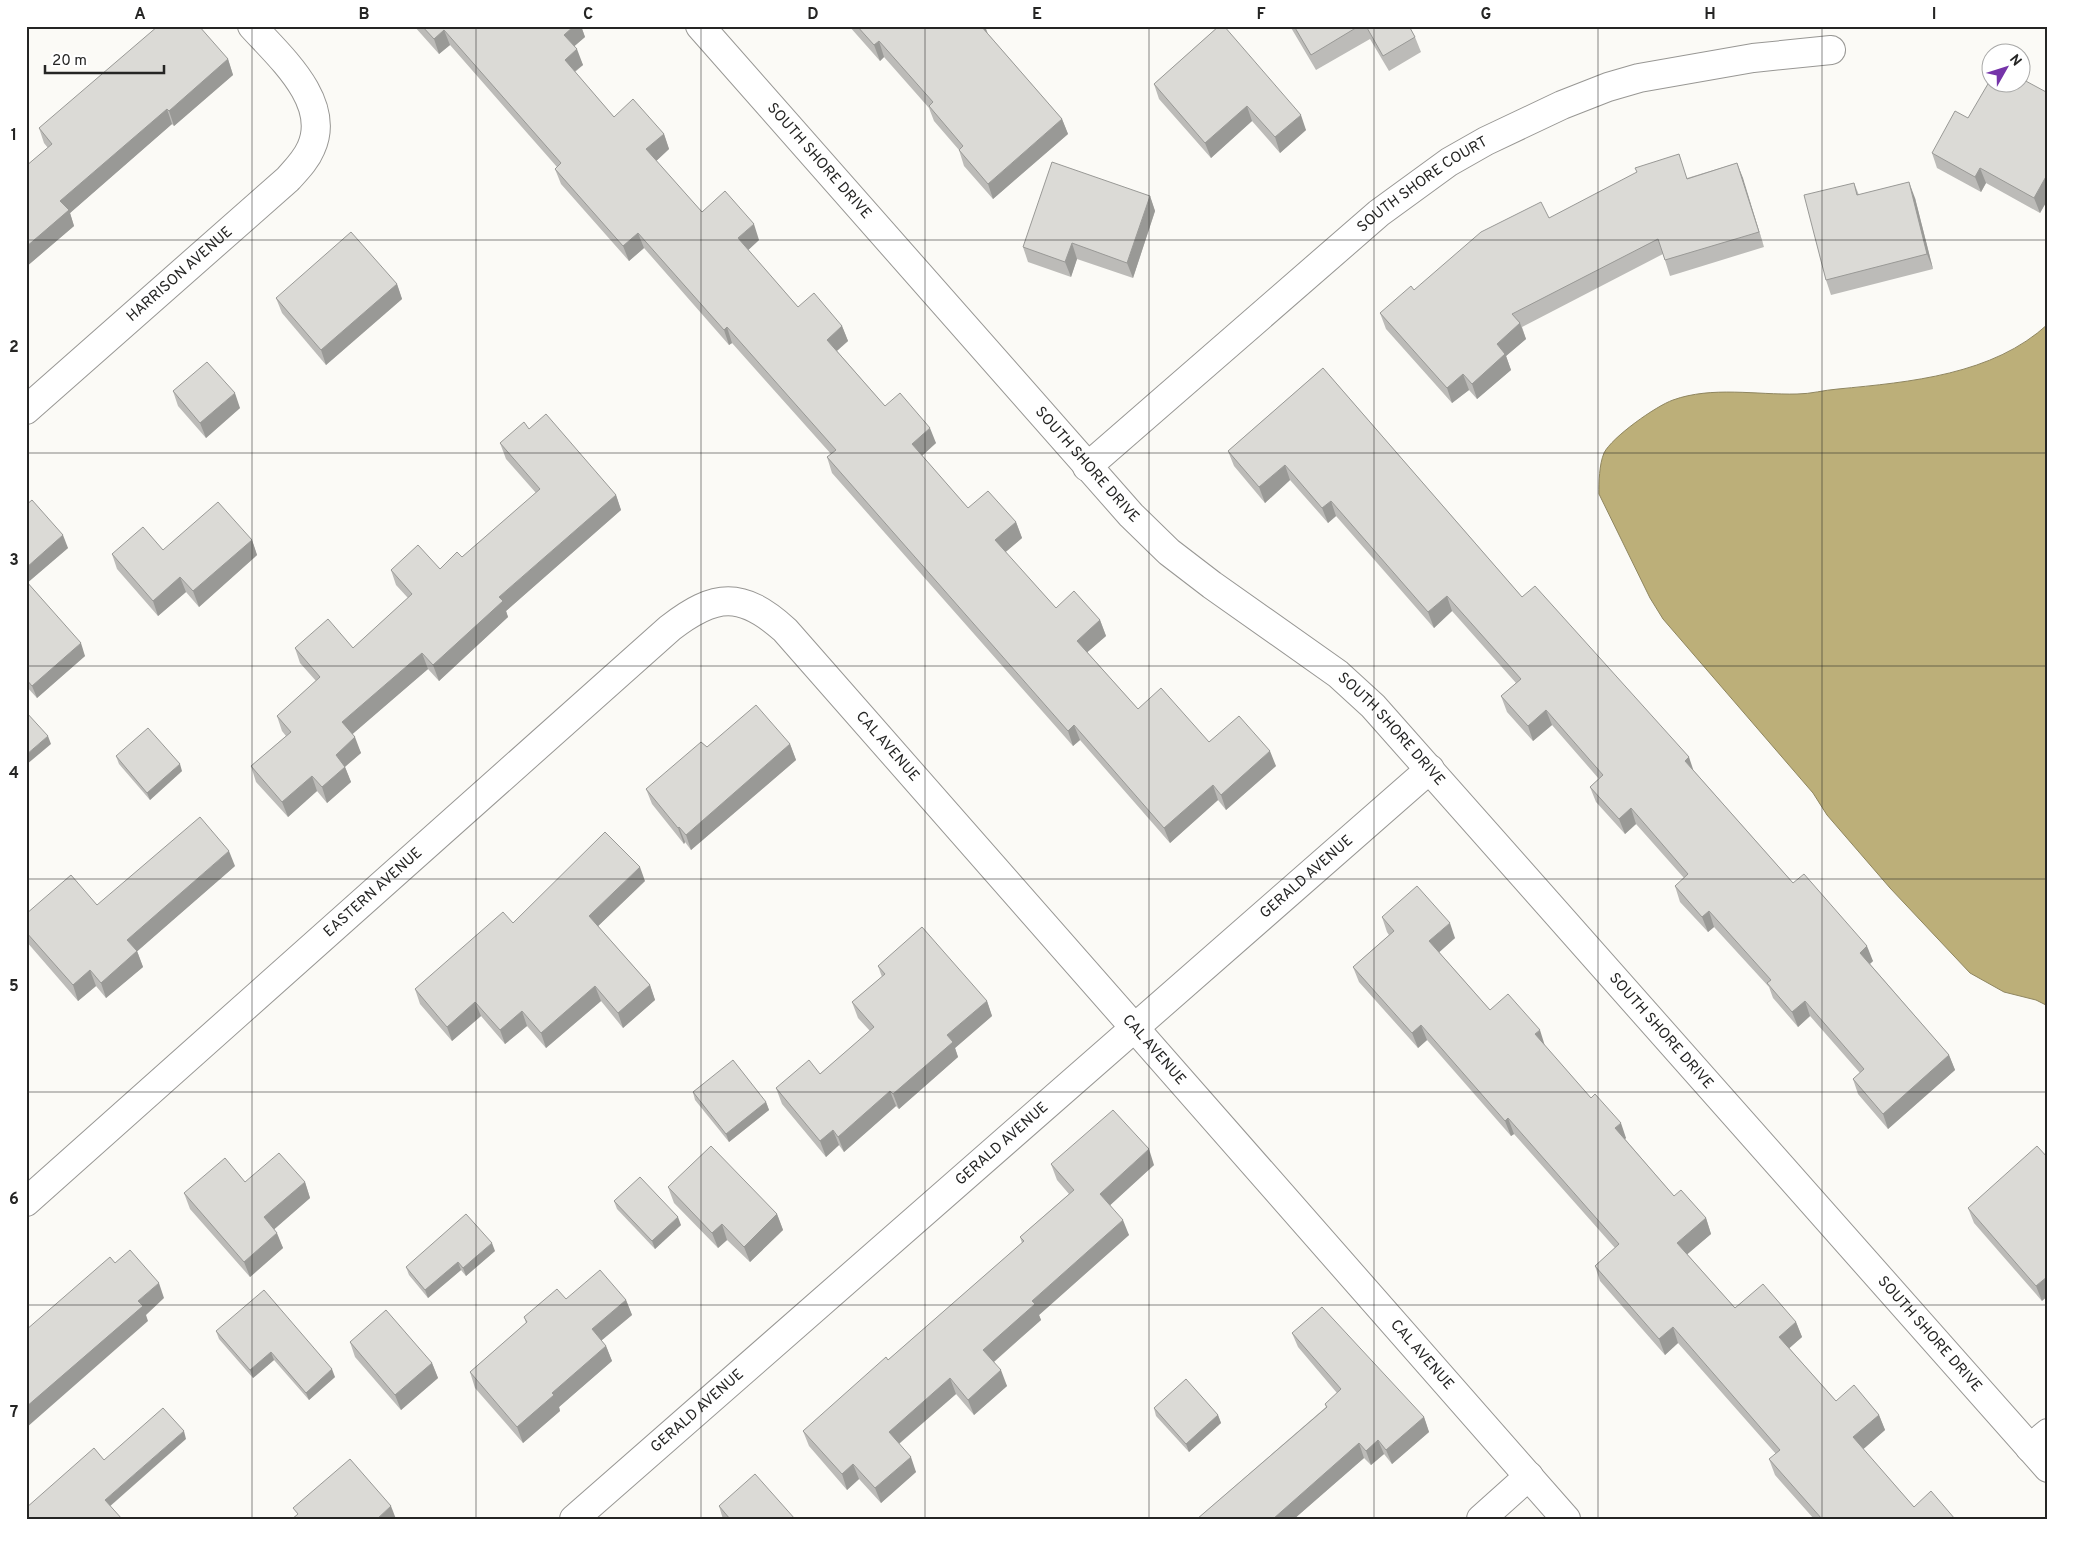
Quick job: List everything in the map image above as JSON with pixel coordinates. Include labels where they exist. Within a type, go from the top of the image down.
[{"type":"street","name":"HARRISON AVENUE","points":[[26,410],[288,179],[303,163],[312,147],[316,126],[312,103],[300,80],[252,26]]},
{"type":"street","name":"SOUTH SHORE DRIVE","points":[[700,26],[1131,515],[1169,552],[1212,585],[1338,674],[1373,706],[1727,1108],[2039,1440],[2048,1468]]},
{"type":"street","name":"SOUTH SHORE COURT","points":[[1087,467],[1379,214],[1449,162],[1486,141],[1562,105],[1608,87],[1639,78],[1753,58],[1831,50]]},
{"type":"street","name":"CAL AVENUE","points":[[730,600],[752,606],[772,618],[785,630],[1566,1519]]},
{"type":"street","name":"EASTERN AVENUE","points":[[26,1202],[670,628],[688,614],[709,603],[730,600]]},
{"type":"street","name":"GERALD AVENUE","points":[[574,1519],[1430,769]]},
{"type":"street","points":[[1480,1519],[1529,1476]]},
{"type":"shaded area","points":[[2048,324],[2048,1006],[2036,1000],[2004,992],[1970,973],[1890,888],[1827,815],[1813,793],[1663,619],[1650,598],[1599,494],[1601,463],[1604,453],[1609,446],[1635,423],[1665,403],[1703,393],[1802,394],[1922,379],[1976,365],[2002,355],[2026,341]]},
{"type":"building","points":[[158,26],[199,26],[228,59],[169,111],[167,109],[60,201],[69,210],[26,247],[26,166],[52,144],[39,128]]},
{"type":"building","points":[[422,26],[574,26],[564,35],[577,49],[565,60],[614,117],[633,99],[664,134],[646,149],[702,212],[725,191],[754,224],[738,238],[798,307],[814,293],[842,326],[827,340],[885,406],[900,393],[930,428],[912,444],[968,508],[988,491],[1016,522],[995,540],[1056,608],[1074,591],[1100,620],[1077,641],[1138,709],[1161,688],[1209,742],[1239,716],[1270,751],[1221,795],[1213,785],[1164,828],[1074,725],[1068,731],[827,457],[836,450],[727,327],[724,330],[638,233],[623,246],[555,169],[561,163],[444,30],[434,39]]},
{"type":"building","points":[[857,26],[981,26],[1062,119],[988,184],[959,150],[963,146],[929,106],[933,102],[879,41],[874,45]]},
{"type":"building","points":[[1219,26],[1224,26],[1301,115],[1275,137],[1247,106],[1205,143],[1154,84]]},
{"type":"building","points":[[1294,26],[1359,26],[1311,55]]},
{"type":"building","points":[[1366,26],[1409,26],[1415,37],[1383,56]]},
{"type":"building","points":[[2032,84],[2048,93],[2048,173],[2034,198],[1980,168],[1975,177],[1932,153],[1955,111],[1968,118],[1983,92],[2032,92]]},
{"type":"building","points":[[1679,154],[1687,179],[1737,163],[1759,232],[1665,260],[1658,239],[1512,314],[1520,323],[1497,344],[1505,354],[1472,384],[1463,374],[1447,388],[1380,313],[1411,286],[1414,290],[1481,232],[1541,202],[1549,218],[1637,172],[1635,168]]},
{"type":"building","points":[[1052,162],[1150,196],[1127,263],[1072,243],[1065,262],[1023,247]]},
{"type":"building","points":[[1909,182],[1927,254],[1826,280],[1804,195],[1854,183],[1857,195]]},
{"type":"building","points":[[351,232],[397,284],[321,350],[276,298]]},
{"type":"building","points":[[207,362],[235,393],[200,423],[173,391]]},
{"type":"building","points":[[1323,368],[1522,597],[1535,586],[1689,757],[1685,761],[1793,883],[1804,874],[1867,946],[1860,953],[1949,1055],[1883,1114],[1853,1079],[1864,1069],[1805,1001],[1792,1012],[1767,983],[1771,980],[1709,911],[1702,917],[1675,886],[1688,874],[1631,808],[1619,819],[1590,787],[1603,775],[1546,710],[1528,726],[1501,696],[1521,679],[1447,596],[1428,612],[1331,501],[1322,508],[1285,465],[1259,487],[1228,451]]},
{"type":"building","points":[[546,414],[616,495],[499,597],[503,601],[433,665],[422,653],[342,722],[355,737],[336,755],[345,767],[322,787],[312,776],[282,802],[251,766],[291,732],[277,716],[320,677],[295,648],[328,619],[353,648],[412,594],[391,570],[418,545],[440,569],[457,552],[462,557],[540,489],[500,443],[524,422],[529,429]]},
{"type":"building","points":[[32,500],[63,535],[26,568],[26,505]]},
{"type":"building","points":[[218,502],[252,540],[193,591],[180,577],[153,601],[112,554],[143,527],[163,550]]},
{"type":"building","points":[[26,581],[81,643],[32,686],[26,679]]},
{"type":"building","points":[[756,705],[790,744],[686,835],[646,789],[701,742],[707,747]]},
{"type":"building","points":[[26,712],[48,736],[26,755]]},
{"type":"building","points":[[148,728],[180,764],[147,793],[116,756]]},
{"type":"building","points":[[200,817],[229,851],[127,940],[137,951],[101,983],[90,970],[73,985],[26,932],[26,914],[71,875],[97,905]]},
{"type":"building","points":[[605,832],[640,867],[589,916],[650,985],[618,1013],[595,986],[541,1033],[522,1011],[500,1030],[475,1002],[447,1027],[415,989],[503,912],[513,923]]},
{"type":"building","points":[[1417,886],[1450,923],[1429,941],[1490,1010],[1508,994],[1540,1030],[1535,1034],[1591,1098],[1595,1094],[1621,1123],[1615,1128],[1674,1196],[1681,1190],[1706,1218],[1677,1243],[1735,1308],[1763,1284],[1796,1322],[1779,1337],[1836,1401],[1854,1385],[1879,1415],[1853,1437],[1914,1507],[1931,1491],[1955,1519],[1822,1519],[1769,1459],[1780,1450],[1673,1327],[1659,1339],[1595,1266],[1619,1244],[1508,1118],[1505,1121],[1421,1025],[1412,1033],[1353,967],[1394,931],[1382,917]]},
{"type":"building","points":[[922,927],[987,1001],[947,1035],[953,1042],[893,1094],[890,1091],[838,1137],[833,1130],[820,1141],[776,1088],[809,1060],[820,1074],[874,1027],[852,1002],[885,974],[878,966]]},
{"type":"building","points":[[733,1060],[766,1102],[726,1134],[693,1092]]},
{"type":"building","points":[[1113,1110],[1149,1149],[1100,1194],[1123,1220],[1032,1301],[1035,1304],[983,1350],[1001,1370],[968,1400],[950,1378],[889,1432],[911,1457],[875,1488],[853,1464],[842,1474],[803,1431],[886,1357],[888,1360],[1024,1241],[1020,1237],[1074,1190],[1051,1164]]},
{"type":"building","points":[[711,1146],[777,1214],[744,1247],[722,1224],[712,1233],[668,1187]]},
{"type":"building","points":[[2037,1146],[2048,1158],[2048,1276],[2036,1286],[1968,1208]]},
{"type":"building","points":[[279,1153],[305,1182],[264,1217],[277,1233],[244,1262],[184,1193],[225,1158],[245,1182]]},
{"type":"building","points":[[640,1177],[678,1217],[652,1241],[614,1201]]},
{"type":"building","points":[[466,1214],[492,1243],[463,1268],[458,1262],[425,1290],[406,1267]]},
{"type":"building","points":[[130,1250],[159,1283],[138,1301],[143,1306],[26,1407],[26,1330],[110,1257],[115,1263]]},
{"type":"building","points":[[600,1270],[626,1300],[592,1329],[606,1346],[552,1393],[554,1395],[517,1427],[470,1372],[527,1322],[524,1317],[557,1289],[566,1299]]},
{"type":"building","points":[[264,1290],[332,1369],[306,1393],[271,1352],[250,1370],[216,1331]]},
{"type":"building","points":[[1322,1307],[1424,1417],[1386,1450],[1378,1440],[1366,1451],[1359,1443],[1273,1519],[1197,1519],[1327,1407],[1325,1404],[1341,1389],[1292,1333]]},
{"type":"building","points":[[386,1310],[432,1363],[395,1395],[350,1342]]},
{"type":"building","points":[[1186,1379],[1218,1415],[1186,1444],[1154,1408]]},
{"type":"building","points":[[163,1408],[184,1431],[105,1500],[122,1519],[26,1519],[26,1508],[94,1448],[104,1460]]},
{"type":"building","points":[[350,1459],[391,1506],[377,1519],[292,1519],[298,1514],[293,1508]]},
{"type":"building","points":[[755,1474],[795,1519],[730,1519],[719,1506]]}]
